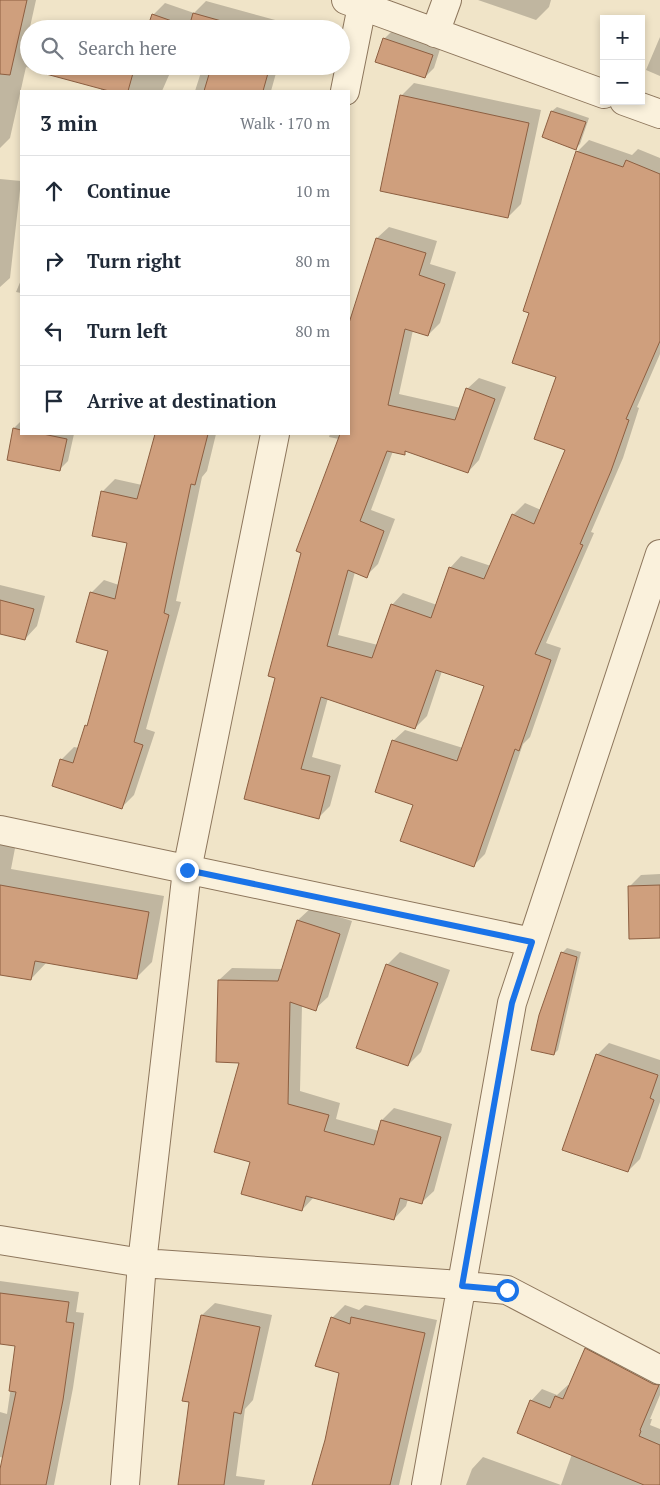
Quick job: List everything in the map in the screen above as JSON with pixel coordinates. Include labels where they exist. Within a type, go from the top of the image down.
[{"type":"street","points":[[435,33],[447,0]]},
{"type":"street","points":[[350,42],[354,3],[600,93]]},
{"type":"street","points":[[345,90],[347,75]]},
{"type":"street","points":[[635,105],[660,114]]},
{"type":"street","points":[[125,1485],[142,1264],[187,870],[275,435]]},
{"type":"street","points":[[426,1485],[512,1003],[660,554]]},
{"type":"street","points":[[0,830],[532,942]]},
{"type":"street","points":[[0,1240],[142,1264],[507,1290],[660,1370]]},
{"type":"building","points":[[0,0],[27,0],[22,20],[20,20],[20,31],[10,75],[0,74]]},
{"type":"building","points":[[193,13],[218,20],[191,20]]},
{"type":"building","points":[[152,14],[169,20],[150,20]]},
{"type":"building","points":[[383,38],[433,55],[425,78],[375,62]]},
{"type":"building","points":[[50,75],[132,75],[128,90],[105,90]]},
{"type":"building","points":[[209,75],[267,75],[263,90],[204,90]]},
{"type":"building","points":[[400,95],[529,123],[508,218],[380,191]]},
{"type":"building","points":[[551,111],[586,122],[576,150],[542,137]]},
{"type":"building","points":[[576,151],[623,167],[626,160],[660,174],[660,341],[626,419],[629,420],[611,471],[580,544],[583,545],[535,654],[551,660],[519,751],[515,749],[474,867],[400,841],[413,805],[375,792],[392,740],[457,761],[484,686],[436,670],[415,729],[321,697],[301,769],[330,776],[319,819],[244,799],[275,678],[268,676],[301,553],[296,551],[340,435],[350,435],[350,320],[376,238],[426,253],[419,275],[445,284],[428,336],[405,329],[388,405],[455,420],[466,388],[495,399],[468,473],[405,451],[405,455],[387,451],[360,521],[384,531],[367,578],[348,570],[327,646],[372,658],[391,604],[431,618],[449,567],[484,579],[512,514],[534,524],[565,450],[534,439],[556,377],[512,363],[529,313],[523,311]]},
{"type":"building","points":[[13,428],[20,430],[20,435],[48,435],[67,439],[60,471],[7,460]]},
{"type":"building","points":[[155,435],[208,435],[195,485],[191,484],[164,613],[169,615],[134,742],[143,745],[122,809],[52,786],[60,759],[73,763],[85,725],[87,726],[108,651],[76,642],[90,592],[115,599],[127,543],[92,536],[101,491],[137,499]]},
{"type":"building","points":[[0,600],[34,609],[25,640],[0,634]]},
{"type":"building","points":[[0,885],[149,912],[137,979],[35,961],[31,980],[0,975]]},
{"type":"building","points":[[660,885],[660,938],[629,939],[628,886]]},
{"type":"building","points":[[297,920],[340,934],[316,1011],[290,1002],[288,1104],[329,1115],[324,1131],[374,1145],[381,1120],[441,1137],[422,1204],[400,1198],[394,1220],[306,1196],[302,1211],[241,1194],[250,1162],[214,1152],[239,1063],[216,1062],[218,980],[278,981]]},
{"type":"building","points":[[561,952],[577,957],[554,1055],[531,1050],[539,1015]]},
{"type":"building","points":[[386,964],[438,983],[408,1066],[356,1048]]},
{"type":"building","points":[[596,1054],[658,1075],[650,1098],[654,1100],[628,1172],[562,1150]]},
{"type":"building","points":[[0,1293],[69,1302],[66,1322],[74,1323],[63,1400],[46,1485],[0,1485],[0,1469],[16,1392],[9,1391],[15,1346],[0,1344]]},
{"type":"building","points":[[201,1315],[260,1327],[241,1414],[234,1412],[224,1485],[178,1485],[189,1402],[182,1401]]},
{"type":"building","points":[[331,1317],[350,1324],[351,1317],[425,1333],[390,1485],[312,1485],[325,1440],[339,1373],[315,1366]]},
{"type":"building","points":[[585,1348],[653,1384],[659,1385],[639,1436],[660,1445],[660,1485],[644,1485],[517,1433],[530,1400],[550,1408],[555,1396],[563,1399]]},
{"type":"route","points":[[187,870],[532,942],[512,1003],[462,1286],[507,1290]]}]
